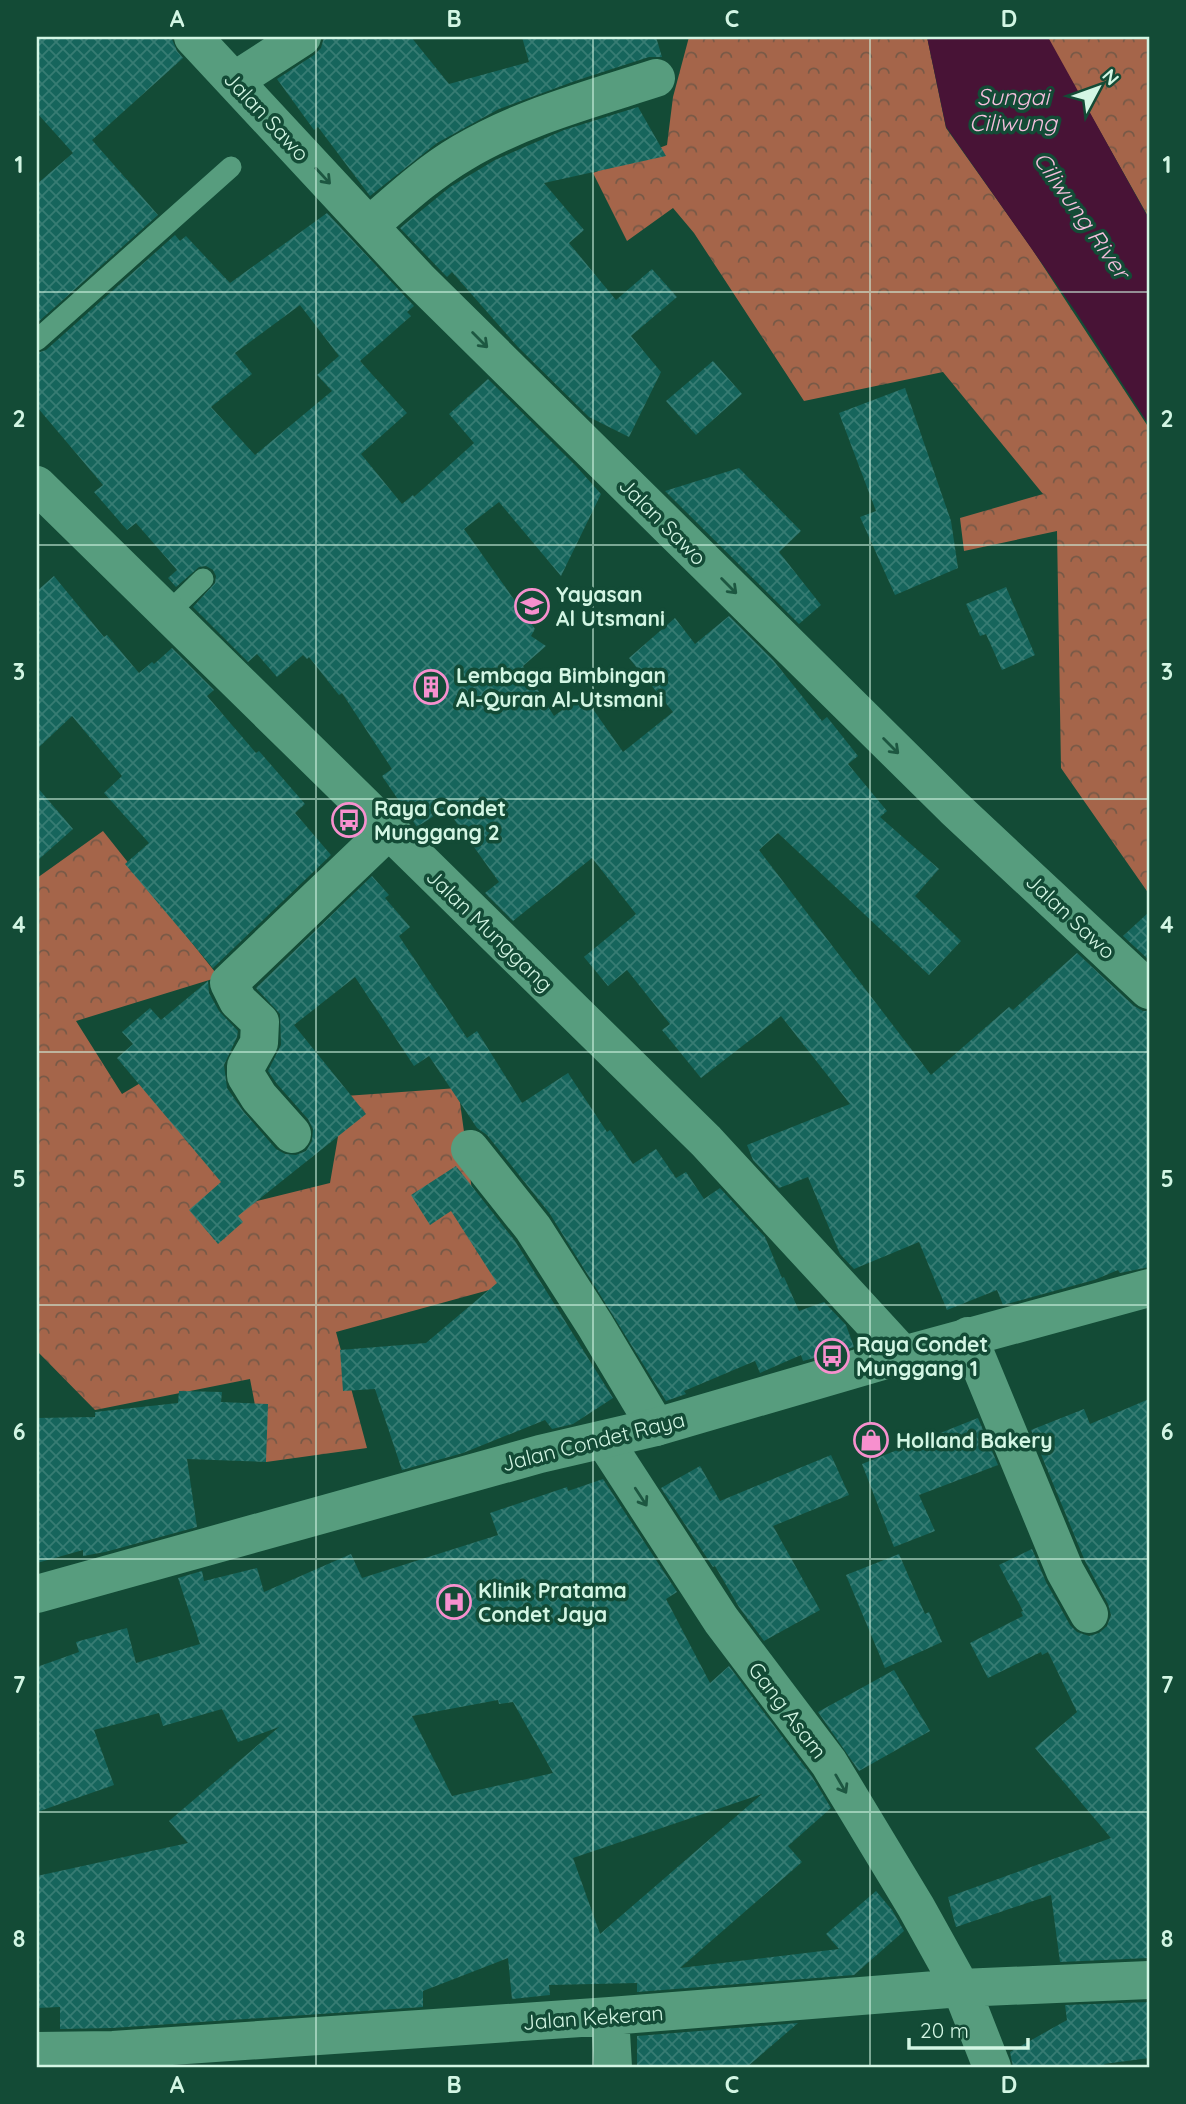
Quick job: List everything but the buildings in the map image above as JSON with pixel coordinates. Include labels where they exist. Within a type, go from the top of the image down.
[{"type":"street","name":"Jalan Sawo","points":[[193,37],[418,279],[954,808],[1149,990]]},
{"type":"street","points":[[234,81],[302,37]]},
{"type":"street","points":[[369,226],[435,170],[486,139],[551,112],[656,78]]},
{"type":"street","name":"Jalan Munggang","points":[[37,485],[705,1141],[903,1354]]},
{"type":"street","points":[[292,1134],[259,1097],[246,1076],[246,1066],[259,1043],[260,1022],[238,1001],[229,982],[388,830]]},
{"type":"street","points":[[470,1149],[533,1228],[656,1427]]},
{"type":"street","name":"Jalan Condet Raya","points":[[37,1594],[540,1454],[656,1427],[903,1354],[1149,1288]]},
{"type":"street","points":[[968,1336],[1065,1571],[1089,1614]]},
{"type":"street","name":"Gang Asam","points":[[604,1440],[720,1619],[828,1763],[916,1907],[961,1988],[992,2067]]},
{"type":"street","name":"Jalan Kekeran","points":[[37,2050],[113,2059],[308,2052],[610,2016],[961,1988],[1149,1980]]},
{"type":"street","points":[[610,2016],[613,2067]]},
{"type":"lane","points":[[37,340],[231,167]]},
{"type":"lane","points":[[168,613],[203,579]]},
{"type":"green space","points":[[689,37],[927,37],[946,128],[1032,249],[1149,428],[1149,894],[1061,768],[1057,531],[964,551],[960,518],[1043,494],[943,372],[804,401],[694,233],[673,208],[627,241],[593,173],[667,145],[673,97]]},
{"type":"green space","points":[[1149,37],[1149,218],[1048,39]]},
{"type":"green space","points":[[103,831],[219,977],[76,1021],[122,1094],[167,1067],[237,1206],[330,1183],[345,1096],[458,1088],[477,1227],[500,1287],[336,1332],[367,1448],[266,1462],[250,1379],[95,1410],[37,1351],[37,878]]},
{"type":"water","name":"Sungai Ciliwung","points":[[927,37],[1048,37],[1149,219],[1149,425],[1076,312],[946,127]]},
{"type":"place","name":"Yayasan Al Utsmani","points":[[532,606]]},
{"type":"place","name":"Lembaga Bimbingan Al-Quran Al-Utsmani","points":[[431,687]]},
{"type":"place","name":"Raya Condet Munggang 2","points":[[349,820]]},
{"type":"place","name":"Raya Condet Munggang 1","points":[[832,1356]]},
{"type":"place","name":"Holland Bakery","points":[[871,1440]]},
{"type":"place","name":"Klinik Pratama Condet Jaya","points":[[454,1602]]},
{"type":"water label","name":"Ciliwung River","points":[[1082,215]]}]
